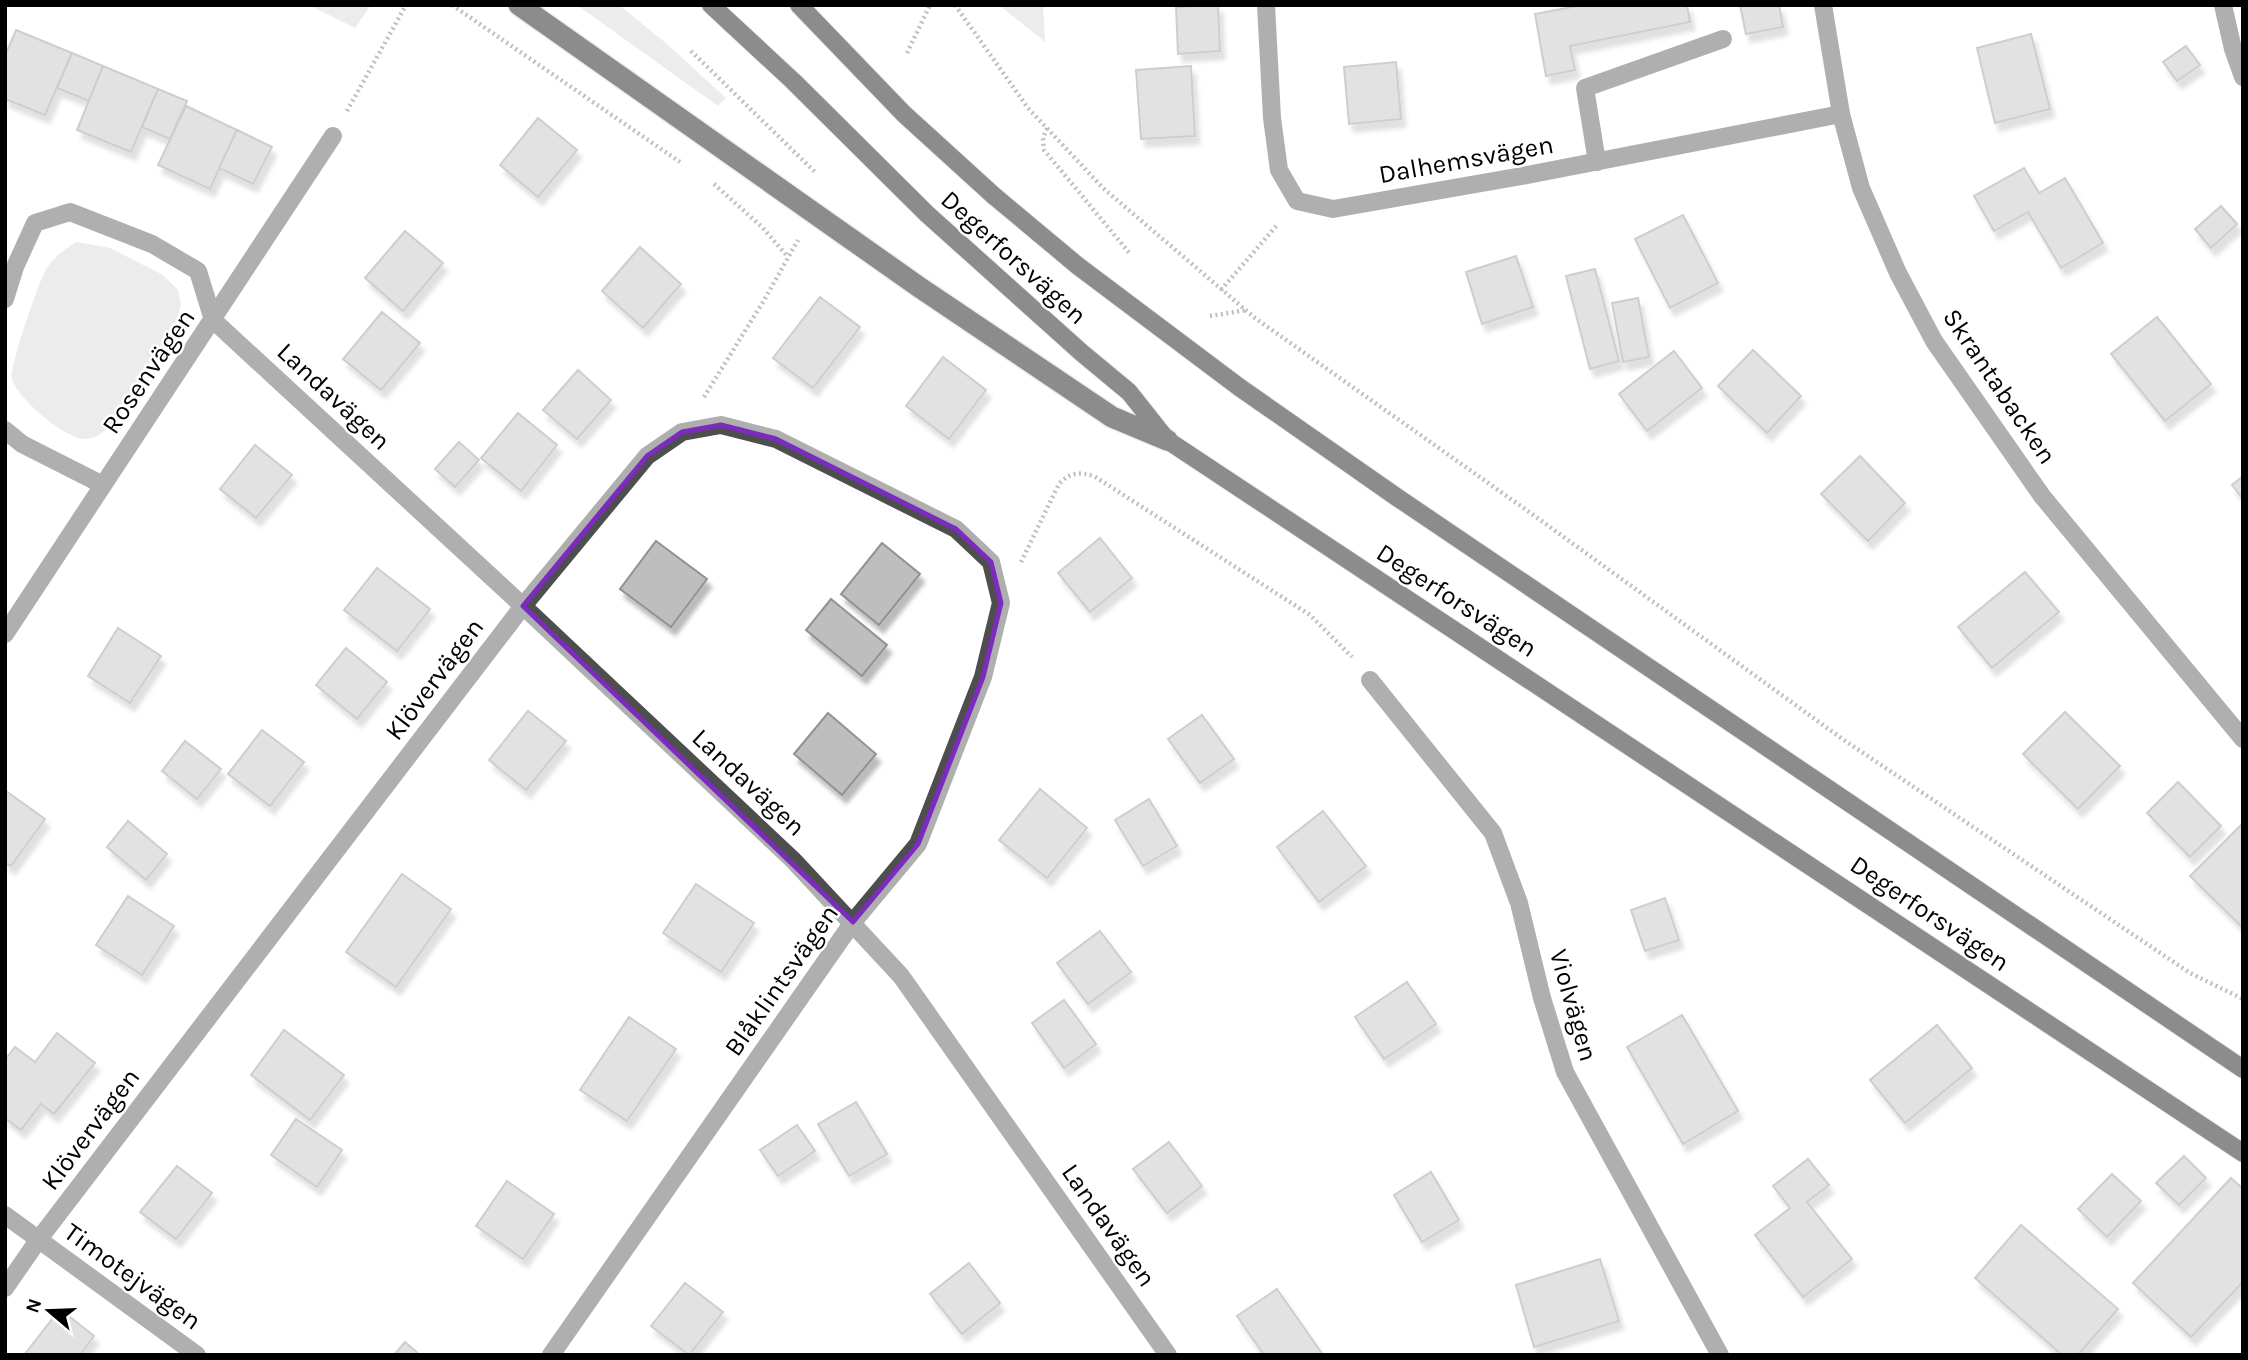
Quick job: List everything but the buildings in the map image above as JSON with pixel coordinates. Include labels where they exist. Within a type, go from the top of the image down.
[{"type":"highway","points":[[519,5],[930,295],[1112,416],[1167,440]]},
{"type":"main road","name":"Degerforsvägen","points":[[711,5],[793,81],[927,214],[1129,392],[1167,440],[2243,1153]]},
{"type":"main road","name":"Degerforsvägen","points":[[799,5],[904,114],[993,195],[1078,266],[1239,387],[1398,498],[2243,1069]]},
{"type":"street","points":[[1266,5],[1272,118],[1279,170],[1297,201]]},
{"type":"street","name":"Skrantabacken","points":[[1823,5],[1842,114],[1861,188],[1898,273],[1934,341],[2042,496],[2243,739]]},
{"type":"street","points":[[2222,5],[2243,77]]},
{"type":"street","points":[[1597,162],[1585,88],[1723,39]]},
{"type":"street","name":"Dalhemsvägen","points":[[1297,201],[1333,209],[1597,162],[1842,114]]},
{"type":"street","name":"Rosenvägen","points":[[5,634],[333,136]]},
{"type":"street","points":[[5,299],[15,267],[35,223],[70,212],[152,244],[198,271],[213,320]]},
{"type":"street","name":"Landavägen","points":[[213,320],[523,606],[793,860],[853,922],[901,976],[1168,1355]]},
{"type":"street","name":"Klövervägen","points":[[5,1288],[39,1239],[523,606],[647,456],[682,432],[721,425],[776,439],[956,529],[992,562],[1000,607]]},
{"type":"street","points":[[5,430],[22,444],[103,485]]},
{"type":"street","name":"Blåklintsvägen","points":[[551,1355],[853,922],[918,844],[983,677],[1000,607]]},
{"type":"street","name":"Violvägen","points":[[1370,680],[1493,833],[1519,902],[1542,998],[1565,1072],[1720,1355]]},
{"type":"street","points":[[5,1215],[39,1239]]},
{"type":"street","name":"Timotejvägen","points":[[39,1239],[197,1355]]},
{"type":"path","points":[[333,136],[406,5]]},
{"type":"path","points":[[452,5],[688,166]]},
{"type":"path","points":[[907,53],[930,5]]},
{"type":"path","points":[[955,5],[1028,108],[1103,188],[1246,310],[1841,738],[2190,973],[2243,999]]},
{"type":"path","points":[[691,51],[820,176]]},
{"type":"path","points":[[1048,128],[1042,138],[1044,150],[1131,255]]},
{"type":"path","points":[[710,181],[762,227],[789,257]]},
{"type":"path","points":[[1221,289],[1297,201]]},
{"type":"path","points":[[682,432],[764,302],[804,230]]},
{"type":"path","points":[[1210,316],[1246,310]]},
{"type":"path","points":[[1000,607],[1059,484],[1068,475],[1081,473],[1094,476],[1310,615],[1354,659],[1370,680]]},
{"type":"highlighted area","points":[[721,425],[776,439],[956,529],[991,562],[1001,603],[983,677],[918,844],[853,922],[523,606],[647,456],[682,432]]},
{"type":"shaded area","points":[[309,5],[371,5],[355,28]]},
{"type":"shaded area","points":[[577,5],[619,5],[726,98],[718,106]]},
{"type":"shaded area","points":[[999,5],[1043,5],[1045,42]]},
{"type":"shaded area","points":[[76,242],[110,248],[163,275],[178,290],[181,304],[176,322],[113,423],[89,439],[76,437],[54,425],[32,406],[12,379],[19,343],[45,271],[55,258]]}]
